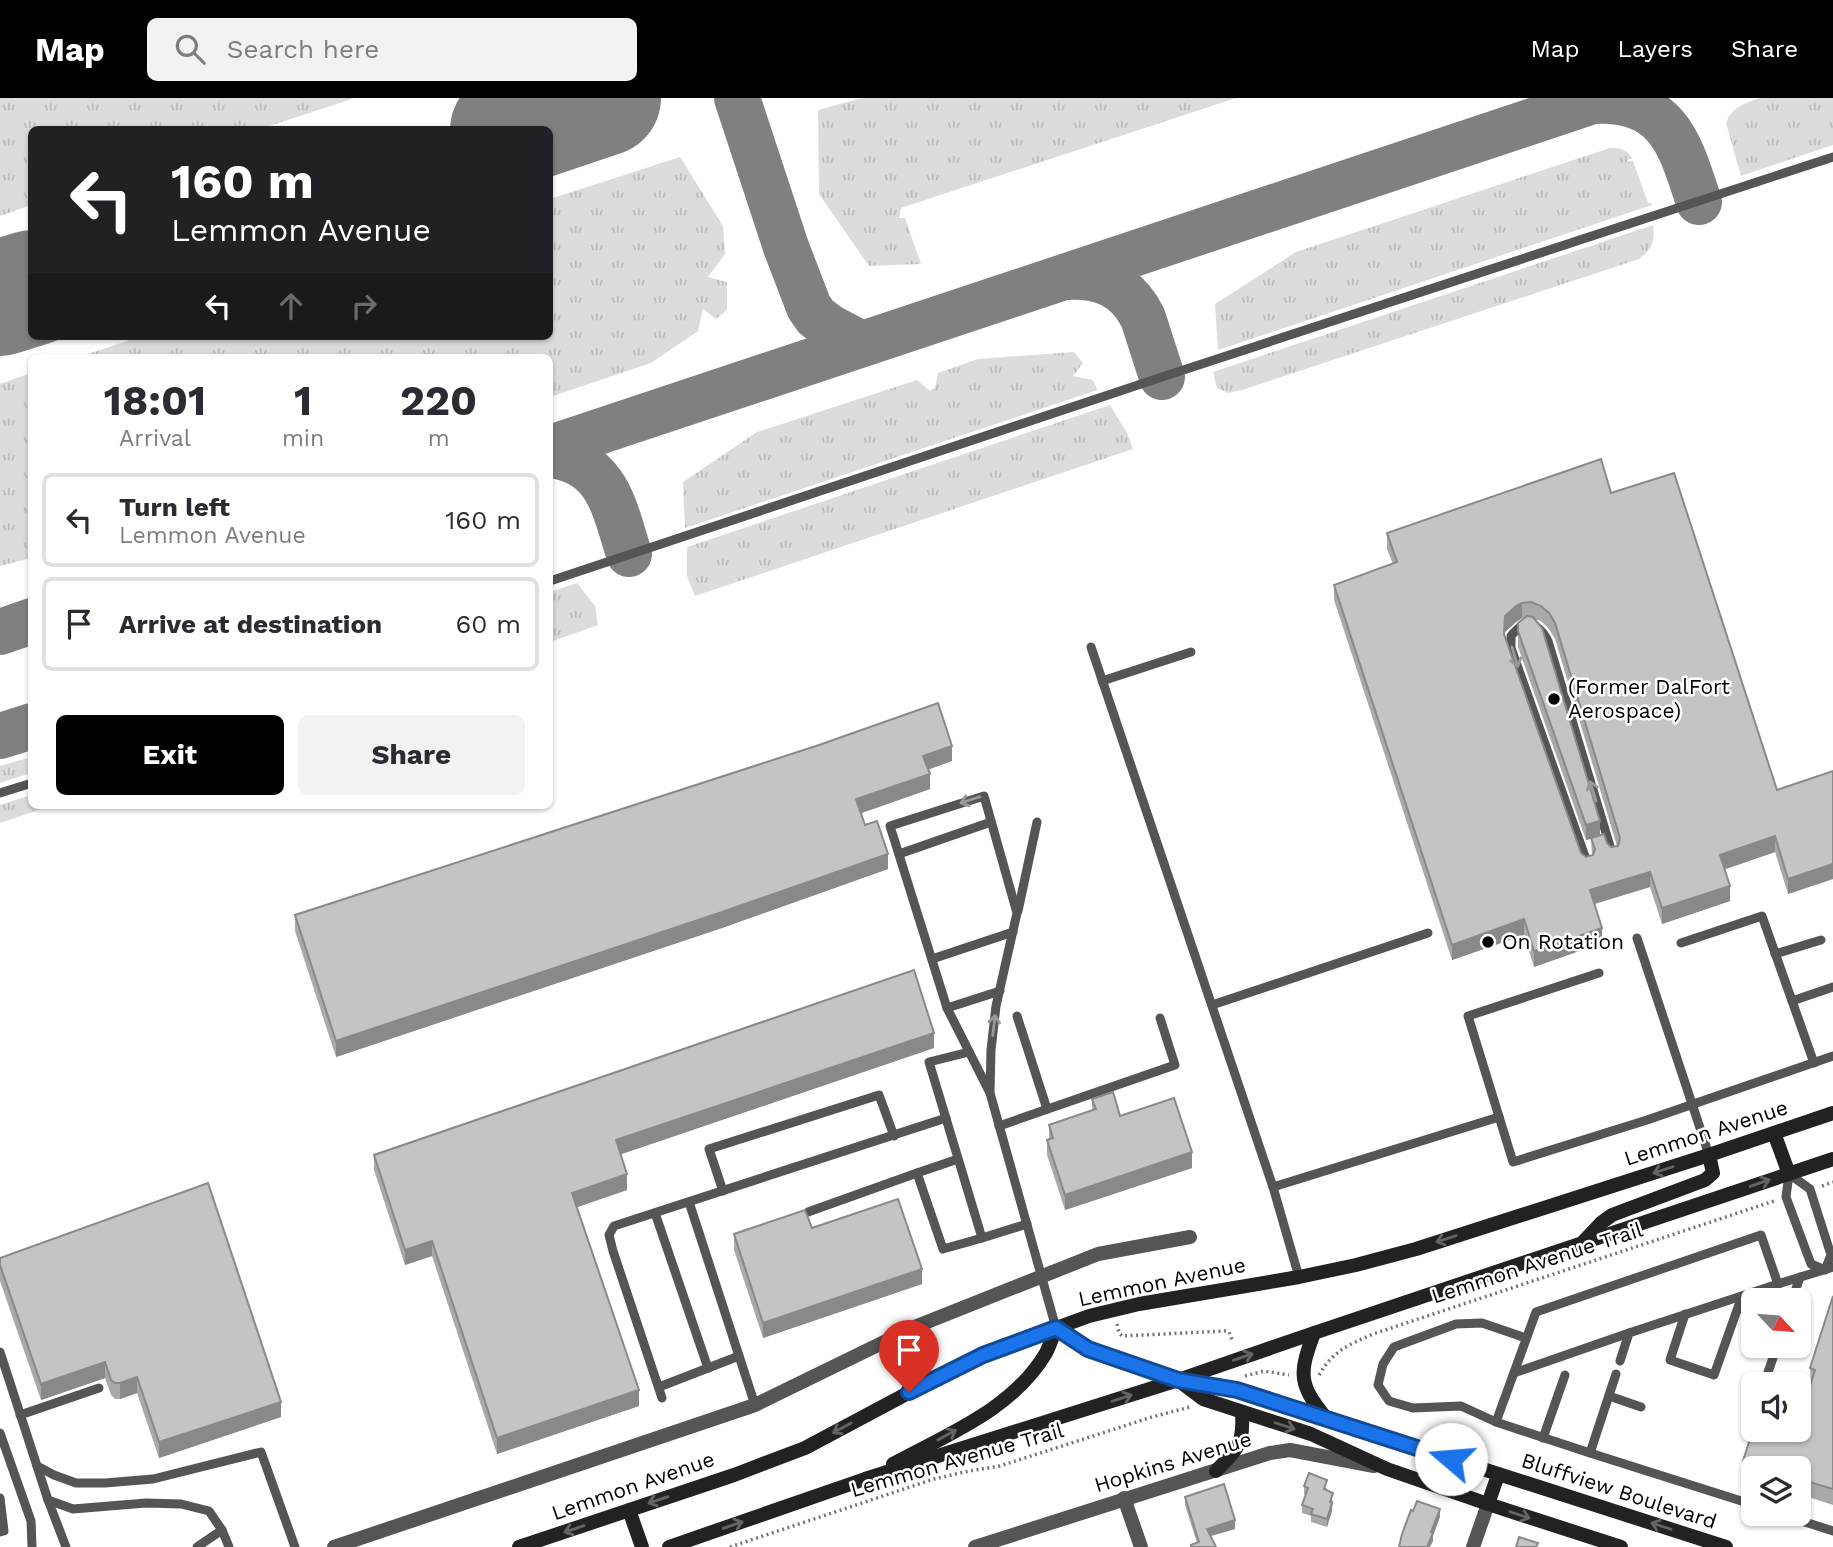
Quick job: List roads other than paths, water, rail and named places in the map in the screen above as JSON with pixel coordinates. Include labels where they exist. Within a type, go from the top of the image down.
[{"type":"main road","name":"Lemmon Avenue","points":[[519,1547],[734,1475],[805,1448],[983,1355],[1089,1316],[1139,1304],[1299,1277],[1416,1249],[1709,1156],[1833,1113]]},
{"type":"main road","points":[[1774,1133],[1789,1174]]},
{"type":"main road","points":[[1583,1243],[1612,1215],[1705,1180],[1713,1172],[1709,1156]]},
{"type":"main road","points":[[669,1547],[865,1479],[1178,1380],[1833,1159]]},
{"type":"main road","points":[[865,1479],[995,1408],[1027,1379],[1047,1352],[1056,1328]]},
{"type":"main road","name":"Bluffview Boulevard","points":[[1056,1328],[1088,1349],[1178,1380],[1226,1387],[1726,1547]]},
{"type":"main road","points":[[1314,1332],[1305,1356],[1303,1376],[1306,1391],[1327,1419]]},
{"type":"main road","name":"Bluffview Boulevard","points":[[1178,1380],[1203,1399],[1311,1434],[1387,1469],[1621,1547]]},
{"type":"main road","points":[[1216,1471],[1236,1451],[1241,1440],[1242,1412]]},
{"type":"main road","points":[[1488,1504],[1498,1475]]},
{"type":"main road","points":[[629,1510],[642,1547]]},
{"type":"street","name":"Lemmon Avenue","points":[[334,1547],[755,1405],[917,1326],[1098,1254],[1190,1237]]},
{"type":"street","name":"Hopkins Avenue","points":[[975,1547],[994,1544],[1124,1498],[1270,1453],[1290,1450],[1387,1469]]},
{"type":"street","points":[[1124,1498],[1141,1547]]},
{"type":"street","points":[[1473,1547],[1488,1504]]},
{"type":"lane","points":[[553,580],[1136,385],[1833,157]]},
{"type":"lane","points":[[1588,866],[1511,649],[1511,636],[1524,625],[1535,625],[1548,641],[1613,856]]},
{"type":"lane","points":[[1091,647],[1273,1187],[1299,1277]]},
{"type":"lane","points":[[1102,681],[1191,652]]},
{"type":"lane","points":[[0,793],[28,784]]},
{"type":"lane","points":[[1017,913],[984,796],[890,825],[947,1008],[990,1093],[1056,1328]]},
{"type":"lane","points":[[899,853],[991,822]]},
{"type":"lane","points":[[990,1093],[991,1050],[1000,991],[1037,822]]},
{"type":"lane","points":[[1582,849],[1608,841]]},
{"type":"lane","points":[[1681,943],[1762,916],[1814,1063]]},
{"type":"lane","points":[[932,959],[1013,932]]},
{"type":"lane","points":[[1212,1005],[1428,933]]},
{"type":"lane","points":[[1637,939],[1709,1156]]},
{"type":"lane","points":[[1775,954],[1821,940]]},
{"type":"lane","points":[[1599,973],[1468,1016],[1513,1162],[1692,1105],[1833,1056]]},
{"type":"lane","points":[[1792,1001],[1833,987]]},
{"type":"lane","points":[[947,1008],[1000,991]]},
{"type":"lane","points":[[1017,1016],[1047,1109]]},
{"type":"lane","points":[[999,1126],[1175,1065],[1160,1018]]},
{"type":"lane","points":[[969,1052],[929,1062],[982,1238]]},
{"type":"lane","points":[[723,1191],[709,1149],[879,1095],[894,1136]]},
{"type":"lane","points":[[1273,1187],[1499,1117]]},
{"type":"lane","points":[[662,1398],[609,1235],[614,1226],[946,1118]]},
{"type":"lane","points":[[808,1212],[958,1159]]},
{"type":"lane","points":[[918,1173],[943,1249],[1027,1224]]},
{"type":"lane","points":[[1789,1174],[1810,1189],[1831,1255],[1829,1268],[1811,1264],[1786,1197],[1789,1174]]},
{"type":"lane","points":[[689,1202],[755,1405]]},
{"type":"lane","points":[[655,1213],[708,1368]]},
{"type":"lane","points":[[1496,1422],[1536,1312],[1761,1235],[1778,1284]]},
{"type":"lane","points":[[1766,1288],[1829,1268]]},
{"type":"lane","points":[[1796,1288],[1800,1277]]},
{"type":"lane","points":[[1514,1373],[1741,1296]]},
{"type":"lane","points":[[1685,1314],[1670,1360],[1714,1375],[1741,1299]]},
{"type":"lane","points":[[1526,1338],[1482,1323],[1456,1324],[1394,1347],[1382,1364],[1378,1385],[1389,1401],[1413,1408],[1461,1406],[1496,1422],[1741,1501]]},
{"type":"lane","points":[[1620,1361],[1629,1333]]},
{"type":"lane","points":[[0,1352],[66,1547]]},
{"type":"lane","points":[[659,1387],[739,1356]]},
{"type":"lane","points":[[1590,1453],[1616,1374]]},
{"type":"lane","points":[[1544,1438],[1565,1375]]},
{"type":"lane","points":[[20,1415],[99,1388]]},
{"type":"lane","points":[[1609,1396],[1641,1407]]},
{"type":"lane","points":[[0,1433],[31,1521],[32,1547]]},
{"type":"lane","points":[[37,1466],[76,1483],[105,1483],[153,1479],[261,1452],[295,1547]]},
{"type":"lane","points":[[0,1498],[4,1531],[0,1532]]},
{"type":"lane","points":[[48,1500],[73,1509],[146,1503],[181,1504],[209,1511],[222,1530],[229,1547]]},
{"type":"lane","points":[[1811,1524],[1833,1531]]},
{"type":"lane","points":[[197,1547],[222,1530]]},
{"type":"place","name":"(Former DalFort Aerospace)","points":[[1554,699]]},
{"type":"place","name":"On Rotation","points":[[1488,942]]}]
